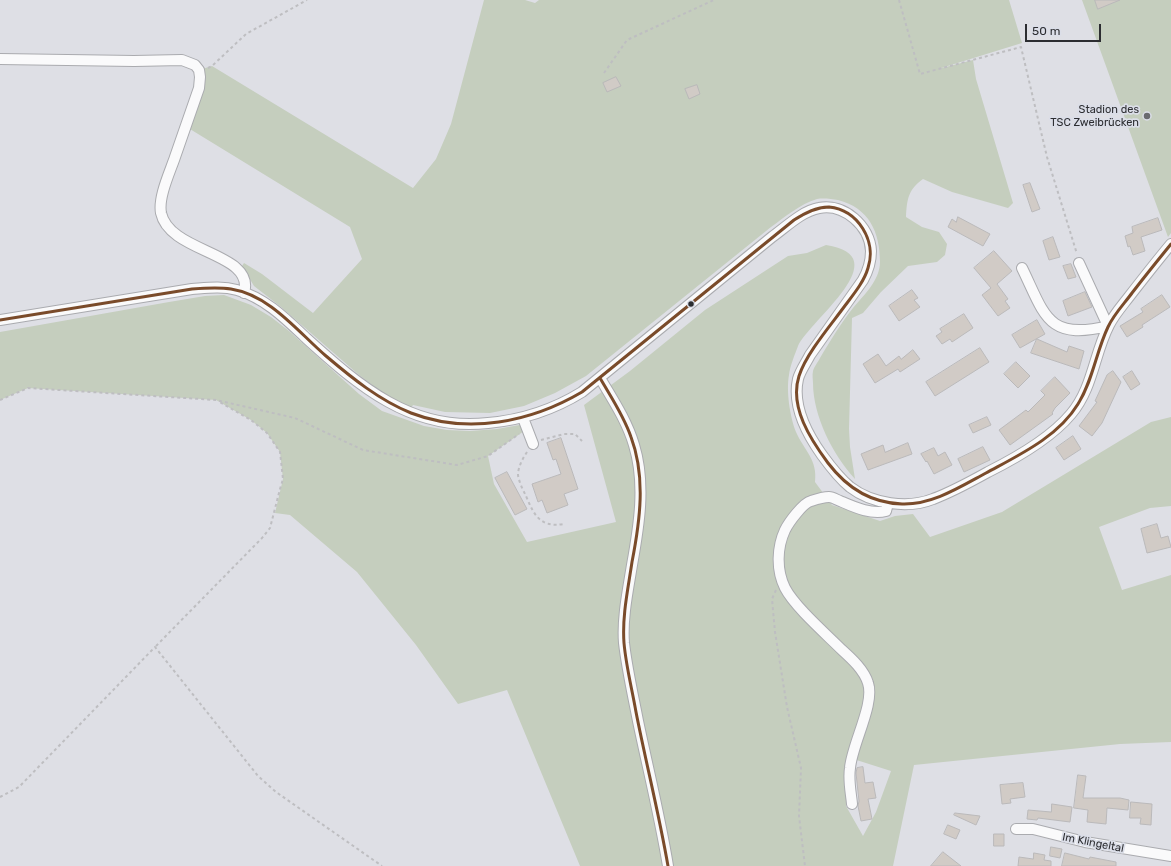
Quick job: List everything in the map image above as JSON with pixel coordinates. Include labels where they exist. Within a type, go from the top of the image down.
[{"type":"street","points":[[0,59],[134,61],[182,60],[195,65],[199,70],[199,88],[164,190],[161,212],[168,228],[174,234],[226,261],[239,270],[245,281],[244,293]]},
{"type":"street","points":[[0,320],[192,289],[229,289],[244,293],[270,306],[329,359],[376,395],[408,412],[427,419],[462,424],[478,424],[523,418],[541,413],[568,401],[582,392],[738,264],[792,222],[812,210],[829,208],[847,214],[856,220],[869,239],[871,260],[868,270],[857,289],[810,355],[798,379],[797,392],[805,426],[811,438],[840,477],[850,487],[861,494],[888,502],[911,504],[933,499],[1002,465],[1050,434],[1071,414],[1082,399],[1090,381],[1108,326],[1171,244]]},
{"type":"street","points":[[1079,263],[1108,326]]},
{"type":"street","points":[[1022,268],[1044,312],[1057,326],[1080,331],[1093,330],[1108,326]]},
{"type":"street","points":[[600,378],[622,416],[629,432],[640,472],[640,517],[626,606],[624,642],[633,698],[668,866]]},
{"type":"street","points":[[523,418],[533,444]]},
{"type":"street","points":[[852,804],[850,769],[855,746],[870,696],[868,683],[861,670],[850,657],[799,607],[785,589],[781,578],[779,552],[781,539],[786,527],[809,502],[830,497],[870,512],[881,512],[886,511],[888,502]]},
{"type":"street","name":"Im Klingeltal","points":[[1016,829],[1033,829],[1085,842],[1171,856]]},
{"type":"path","points":[[199,70],[212,66],[246,34],[307,0]]},
{"type":"path","points":[[604,74],[627,40],[714,0]]},
{"type":"path","points":[[899,0],[920,74],[1021,47],[1047,158],[1073,243]]},
{"type":"path","points":[[0,400],[28,388],[216,400],[295,418],[363,450],[457,465],[488,456],[527,429]]},
{"type":"path","points":[[0,797],[19,787],[262,538],[270,528],[283,479],[280,452],[267,433],[251,420],[216,400]]},
{"type":"path","points":[[564,524],[558,525],[545,523],[534,514],[522,488],[518,475],[520,465],[526,452],[533,444],[545,439],[564,434],[575,434],[582,441]]},
{"type":"path","points":[[781,578],[772,599],[787,707],[801,768],[800,816],[805,866]]},
{"type":"path","points":[[156,647],[258,776],[276,792],[382,866]]},
{"type":"green space","points":[[484,0],[525,0],[535,3],[539,0],[1009,0],[1022,43],[938,69],[973,60],[976,79],[1013,203],[1008,208],[952,192],[923,179],[911,191],[907,205],[906,217],[922,227],[939,232],[947,244],[945,255],[937,262],[908,266],[881,292],[863,313],[852,318],[849,429],[855,479],[839,459],[820,422],[814,396],[813,373],[815,366],[840,326],[874,281],[880,262],[878,241],[871,223],[858,209],[838,200],[817,199],[799,207],[787,215],[586,376],[555,393],[524,406],[490,413],[445,412],[413,405],[411,408],[384,394],[359,375],[281,307],[254,286],[242,266],[244,263],[262,274],[313,313],[362,259],[350,227],[185,126],[199,70],[212,66],[413,188],[436,159],[451,124]]},
{"type":"green space","name":"Stadion des TSC Zweibrücken","points":[[1082,0],[1171,0],[1171,233],[1168,237]]},
{"type":"green space","points":[[826,245],[846,251],[854,262],[852,275],[844,290],[798,346],[790,368],[788,381],[789,404],[796,432],[812,461],[815,482],[832,505],[880,521],[895,516],[913,514],[930,537],[1002,512],[1151,422],[1171,417],[1171,506],[1150,508],[1099,527],[1122,590],[1171,575],[1171,742],[1120,744],[914,765],[893,866],[580,866],[507,690],[458,704],[416,645],[357,572],[290,515],[275,513],[283,479],[280,452],[267,433],[251,420],[216,400],[28,388],[0,400],[0,332],[205,296],[224,295],[251,305],[271,317],[289,331],[359,394],[382,411],[424,426],[447,430],[470,431],[497,429],[525,424],[527,429],[488,456],[494,484],[527,542],[616,522],[584,405],[630,371],[705,310],[788,256],[807,253]],"holes":[[[847,757],[891,771],[876,812],[863,836],[846,806]]]},
{"type":"building","points":[[1095,0],[1120,0],[1098,9]]},
{"type":"building","points":[[616,77],[621,86],[607,92],[603,83]]},
{"type":"building","points":[[697,85],[700,94],[689,99],[685,89]]},
{"type":"building","points":[[1030,183],[1040,209],[1032,212],[1023,185]]},
{"type":"building","points":[[958,217],[990,234],[983,246],[948,227],[952,219],[956,222]]},
{"type":"building","points":[[1158,218],[1162,230],[1141,237],[1145,251],[1133,255],[1130,246],[1128,247],[1125,236],[1133,233],[1132,227]]},
{"type":"building","points":[[1053,237],[1060,257],[1049,260],[1043,241]]},
{"type":"building","points":[[994,251],[1012,271],[997,284],[1008,299],[1005,301],[1010,308],[998,316],[982,295],[991,288],[974,268]]},
{"type":"building","points":[[1071,264],[1076,277],[1068,279],[1063,266]]},
{"type":"building","points":[[912,290],[918,298],[914,300],[920,307],[899,321],[889,306]]},
{"type":"building","points":[[1085,292],[1092,307],[1068,316],[1063,301]]},
{"type":"building","points":[[1162,295],[1170,307],[1142,325],[1143,327],[1127,337],[1120,326],[1143,312],[1141,309]]},
{"type":"building","points":[[964,314],[973,328],[952,342],[950,339],[942,344],[936,336],[942,332],[940,329]]},
{"type":"building","points":[[1037,320],[1045,334],[1020,348],[1012,335]]},
{"type":"building","points":[[1037,339],[1067,352],[1069,346],[1084,351],[1079,369],[1031,353]]},
{"type":"building","points":[[980,348],[989,362],[935,396],[926,382]]},
{"type":"building","points":[[913,350],[920,359],[900,372],[898,369],[875,383],[863,364],[878,354],[886,366],[899,356],[901,359]]},
{"type":"building","points":[[1016,362],[1030,376],[1018,388],[1004,374]]},
{"type":"building","points":[[1113,371],[1121,382],[1102,423],[1092,436],[1079,426],[1097,402],[1095,401],[1107,375]]},
{"type":"building","points":[[1132,371],[1140,384],[1131,390],[1123,377]]},
{"type":"building","points":[[1055,377],[1070,393],[1055,408],[1052,413],[1053,414],[1010,445],[999,430],[1026,410],[1028,412],[1045,395],[1041,391]]},
{"type":"building","points":[[987,417],[991,425],[973,433],[969,425]]},
{"type":"building","points":[[1073,436],[1081,449],[1064,460],[1056,448]]},
{"type":"building","points":[[561,438],[578,489],[564,494],[568,505],[547,513],[542,500],[538,502],[532,484],[561,474],[556,459],[553,460],[547,443]]},
{"type":"building","points":[[908,443],[912,454],[868,470],[861,454],[883,445],[885,452]]},
{"type":"building","points":[[983,447],[990,460],[964,472],[958,459]]},
{"type":"building","points":[[934,448],[938,456],[945,452],[952,465],[934,474],[927,461],[926,462],[921,454]]},
{"type":"building","points":[[507,472],[527,509],[515,515],[495,478]]},
{"type":"building","points":[[1157,524],[1161,538],[1168,536],[1171,547],[1147,553],[1141,529]]},
{"type":"building","points":[[863,767],[865,783],[873,782],[876,798],[868,799],[872,819],[861,821],[858,806],[859,801],[856,773],[857,768]]},
{"type":"building","points":[[1078,775],[1086,776],[1083,798],[1120,798],[1129,800],[1128,810],[1107,808],[1106,824],[1087,822],[1088,810],[1074,808]]},
{"type":"building","points":[[1023,783],[1025,797],[1010,799],[1011,803],[1002,804],[1000,785]]},
{"type":"building","points":[[1131,802],[1152,804],[1151,825],[1140,824],[1141,818],[1130,818]]},
{"type":"building","points":[[1052,804],[1072,807],[1070,822],[1038,818],[1037,820],[1027,819],[1028,810],[1051,812]]},
{"type":"building","points":[[955,813],[980,816],[976,825],[954,815]]},
{"type":"building","points":[[948,825],[960,830],[956,839],[944,834]]},
{"type":"building","points":[[994,834],[1004,834],[1004,846],[994,846]]},
{"type":"building","points":[[1051,847],[1062,849],[1060,858],[1050,856]]},
{"type":"building","points":[[943,852],[961,866],[931,866]]},
{"type":"building","points":[[1034,853],[1045,855],[1044,860],[1051,861],[1051,866],[1018,866],[1019,857],[1033,859]]},
{"type":"building","points":[[1065,853],[1089,859],[1090,857],[1116,862],[1116,866],[1062,866]]},
{"type":"transit line","points":[[0,320],[192,289],[231,289],[245,293],[271,307],[283,316],[326,356],[366,388],[399,408],[433,420],[477,424],[499,422],[521,418],[542,411],[582,392],[794,220],[820,208],[829,207],[839,209],[849,214],[863,228],[870,248],[870,258],[868,268],[861,283],[819,340],[802,367],[797,388],[799,411],[809,434],[821,454],[835,472],[851,487],[880,501],[913,504],[924,502],[946,494],[1024,452],[1049,436],[1070,416],[1083,395],[1104,337],[1113,318],[1171,244]]},
{"type":"transit line","points":[[600,378],[625,422],[636,452],[639,468],[639,515],[626,602],[624,643],[636,712],[668,866]]},
{"type":"place","name":"Stadion des TSC Zweibrücken","points":[[1147,116]]}]
